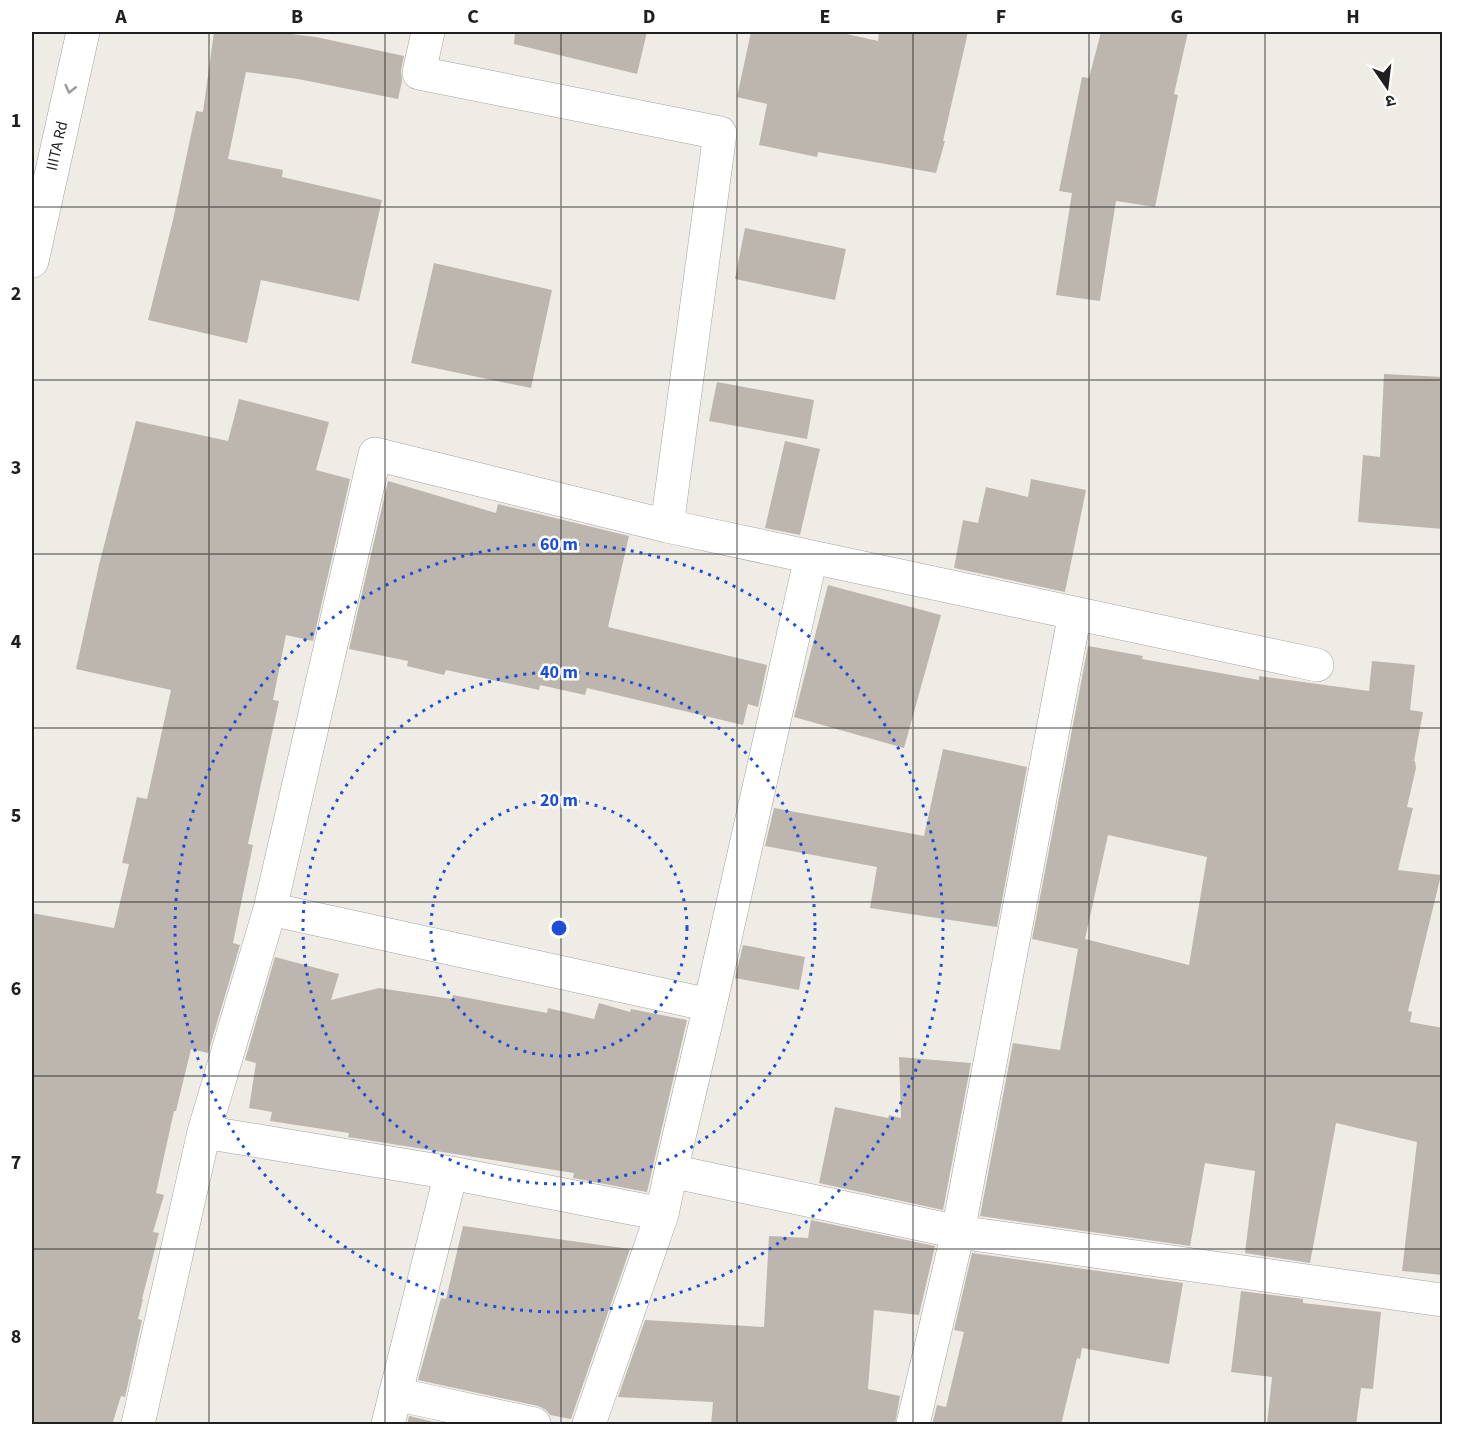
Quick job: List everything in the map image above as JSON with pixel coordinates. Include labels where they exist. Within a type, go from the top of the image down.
[{"type":"street","name":"IIITA Rd","points":[[32,261],[83,32]]},
{"type":"street","points":[[428,32],[419,73],[720,133],[667,526]]},
{"type":"street","points":[[138,1425],[204,1132],[270,909],[375,454],[667,526],[1317,665]]},
{"type":"street","points":[[589,1425],[662,1214],[811,557]]},
{"type":"street","points":[[913,1425],[958,1232],[1075,614]]},
{"type":"street","points":[[270,909],[710,1005]]},
{"type":"street","points":[[204,1132],[451,1173],[662,1214]]},
{"type":"street","points":[[671,1171],[958,1232],[1443,1300]]},
{"type":"street","points":[[451,1173],[392,1409],[534,1425]]},
{"type":"building","points":[[214,32],[275,32],[316,37],[404,56],[398,99],[298,79],[246,72],[228,159],[283,170],[282,177],[382,200],[359,301],[261,280],[247,343],[148,320],[173,220],[196,111],[203,112]]},
{"type":"building","points":[[515,32],[647,32],[637,74],[514,44]]},
{"type":"building","points":[[751,32],[838,32],[878,41],[879,32],[968,32],[936,173],[818,152],[817,157],[759,145],[767,104],[737,97]]},
{"type":"building","points":[[1101,32],[1188,32],[1174,94],[1178,95],[1155,207],[1116,201],[1100,301],[1056,295],[1072,193],[1059,191],[1082,77],[1089,78]]},
{"type":"building","points":[[745,228],[846,249],[835,300],[735,279]]},
{"type":"building","points":[[434,263],[552,290],[531,388],[411,363]]},
{"type":"building","points":[[1384,374],[1443,377],[1443,529],[1358,522],[1363,455],[1380,457]]},
{"type":"building","points":[[717,382],[814,400],[807,439],[709,421]]},
{"type":"building","points":[[239,399],[329,422],[316,470],[350,479],[313,641],[286,635],[273,700],[279,701],[248,844],[253,845],[233,943],[240,945],[208,1053],[191,1049],[176,1111],[174,1111],[156,1193],[164,1195],[153,1232],[159,1233],[142,1299],[138,1319],[142,1320],[125,1397],[121,1396],[112,1425],[32,1425],[32,913],[114,928],[129,864],[122,863],[137,797],[147,799],[171,690],[76,669],[99,565],[136,421],[228,441]]},
{"type":"building","points":[[785,441],[820,449],[800,535],[765,528]]},
{"type":"building","points":[[1031,479],[1086,490],[1065,592],[954,568],[963,520],[978,523],[986,487],[1028,497]]},
{"type":"building","points":[[388,481],[496,513],[498,504],[629,536],[608,627],[767,665],[758,707],[748,704],[743,725],[587,688],[585,695],[540,685],[539,690],[446,670],[444,675],[407,666],[408,661],[349,649]]},
{"type":"building","points":[[828,585],[941,615],[904,748],[794,717]]},
{"type":"building","points":[[1088,646],[1143,656],[1142,659],[1259,680],[1259,676],[1369,691],[1372,661],[1415,665],[1410,710],[1423,712],[1414,761],[1416,768],[1407,807],[1413,808],[1398,870],[1441,875],[1408,1011],[1412,1012],[1410,1022],[1443,1028],[1443,1275],[1402,1271],[1417,1142],[1336,1123],[1310,1263],[1245,1253],[1255,1171],[1205,1163],[1190,1246],[980,1216],[1013,1043],[1060,1050],[1078,949],[1032,939]],"holes":[[[1108,835],[1207,857],[1189,965],[1085,939]]]},
{"type":"building","points":[[943,749],[1027,767],[997,927],[870,908],[877,867],[765,846],[774,808],[924,836]]},
{"type":"building","points":[[743,945],[805,957],[799,990],[735,978]]},
{"type":"building","points":[[275,957],[339,974],[331,1000],[379,988],[452,999],[453,995],[547,1013],[548,1008],[594,1019],[599,1003],[630,1012],[631,1009],[687,1020],[647,1192],[573,1178],[574,1173],[348,1137],[349,1133],[270,1121],[272,1112],[249,1108],[256,1063],[245,1060]]},
{"type":"building","points":[[899,1057],[971,1063],[943,1210],[819,1183],[835,1107],[888,1118],[889,1115],[901,1118]]},
{"type":"building","points":[[811,1220],[935,1246],[919,1315],[874,1310],[868,1389],[900,1396],[895,1425],[711,1425],[713,1402],[618,1397],[645,1320],[764,1327],[769,1236],[808,1238]]},
{"type":"building","points":[[463,1226],[630,1249],[571,1419],[550,1415],[538,1406],[418,1380],[441,1298],[446,1299]]},
{"type":"building","points":[[972,1253],[1183,1283],[1169,1364],[1082,1348],[1080,1359],[1077,1358],[1061,1425],[932,1425],[937,1405],[946,1407],[964,1332],[954,1330]]},
{"type":"building","points":[[1241,1291],[1303,1299],[1303,1303],[1381,1312],[1373,1389],[1361,1388],[1356,1425],[1267,1425],[1272,1377],[1231,1372]]},
{"type":"building","points":[[409,1416],[447,1425],[407,1425]]}]
